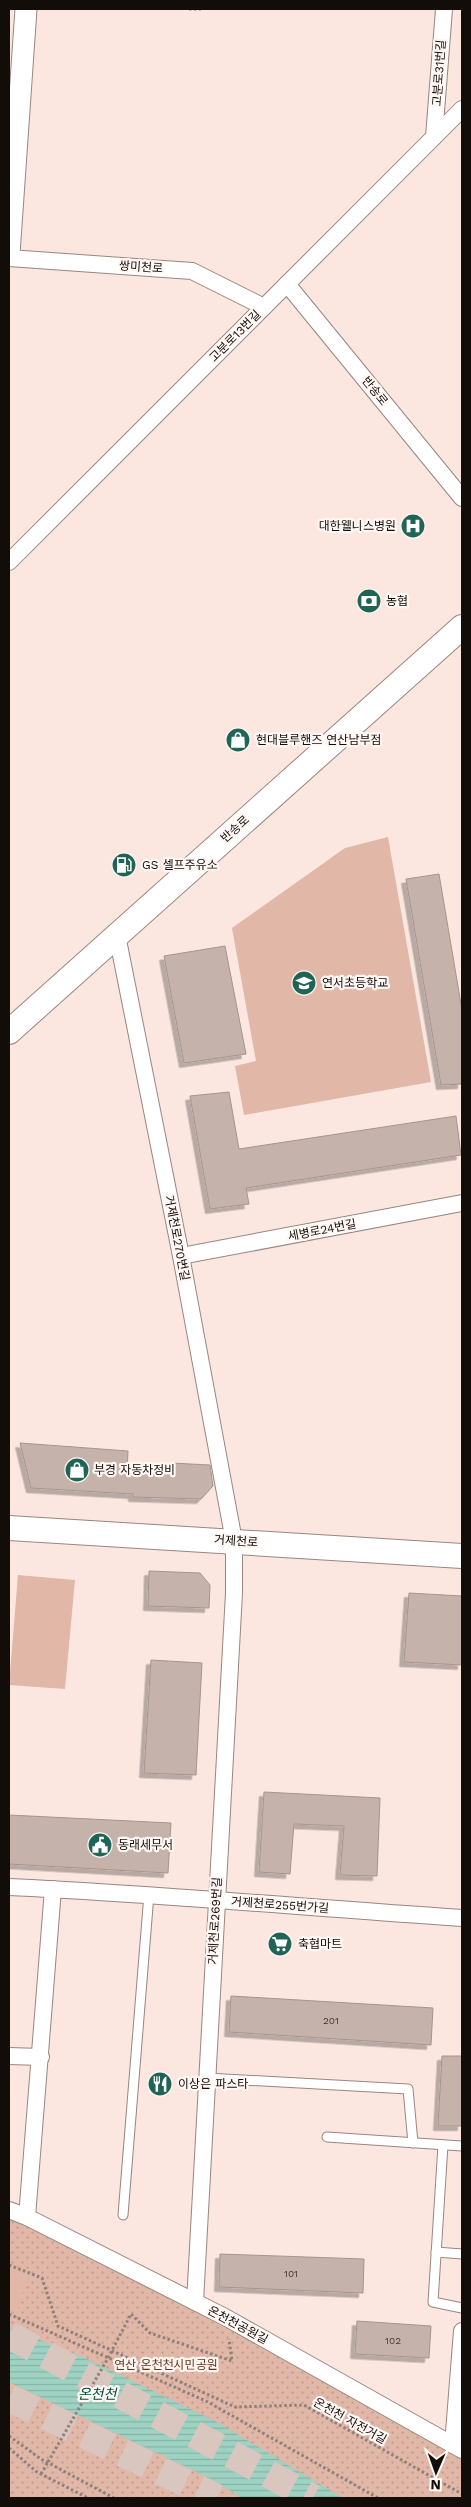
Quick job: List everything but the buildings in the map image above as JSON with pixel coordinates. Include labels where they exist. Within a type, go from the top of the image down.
[{"type":"main road","name":"반송로","points":[[9,1032],[462,627]]},
{"type":"main road","name":"거제천로","points":[[9,1528],[462,1556]]},
{"type":"street","points":[[9,254],[26,9]]},
{"type":"street","name":"고분로31번길","points":[[434,137],[444,9]]},
{"type":"street","name":"고분로13번길","points":[[9,562],[462,109]]},
{"type":"street","name":"쌍미천로","points":[[9,258],[192,271],[264,307]]},
{"type":"street","name":"반송로","points":[[287,284],[462,498]]},
{"type":"street","name":"거제천로270번길","points":[[117,935],[181,1256],[234,1541]]},
{"type":"street","name":"세병로24번길","points":[[181,1256],[462,1203]]},
{"type":"street","name":"거제천로269번길","points":[[195,2302],[234,1593],[234,1541]]},
{"type":"street","name":"거제천로255번가길","points":[[9,1887],[149,1894],[216,1901],[462,1918]]},
{"type":"street","points":[[27,2217],[54,1889]]},
{"type":"street","points":[[9,2056],[41,2057]]},
{"type":"street","name":"온천천공원길","points":[[9,2210],[27,2217],[225,2317],[458,2448]]},
{"type":"street","points":[[458,2448],[462,2331]]},
{"type":"lane","points":[[123,2215],[149,1894]]},
{"type":"lane","points":[[207,2078],[408,2089],[413,2143]]},
{"type":"lane","points":[[327,2138],[462,2146]]},
{"type":"lane","points":[[443,2145],[433,2302],[462,2308]]},
{"type":"lane","points":[[436,2252],[462,2254]]},
{"type":"path","points":[[189,9],[201,9]]},
{"type":"path","name":"온천천 자전거길","points":[[9,2265],[42,2278],[58,2326],[235,2407],[304,2405],[462,2494]]},
{"type":"path","points":[[9,2314],[206,2401],[378,2498]]},
{"type":"path","points":[[41,2474],[108,2358],[110,2350],[130,2314],[150,2333],[232,2361],[225,2317]]},
{"type":"path","points":[[9,2436],[48,2462],[114,2498]]},
{"type":"path","points":[[9,2448],[41,2474],[88,2498]]},
{"type":"green space","points":[[388,837],[431,1082],[244,1115],[235,1066],[256,1061],[232,928],[345,848]]},
{"type":"green space","points":[[18,1575],[75,1580],[65,1689],[9,1685]]},
{"type":"green space","name":"연산 온천천시민공원","points":[[9,2215],[195,2308],[462,2457],[462,2498],[9,2498]]},
{"type":"green space","points":[[9,2264],[30,2272],[17,2311],[9,2308]]},
{"type":"water","name":"온천천","points":[[9,2328],[81,2356],[217,2422],[343,2498],[242,2498],[211,2479],[9,2382]]},
{"type":"tunnel","points":[[9,2335],[313,2498]]},
{"type":"tunnel","points":[[9,2398],[217,2498]]},
{"type":"place","name":"대한웰니스병원","points":[[413,526]]},
{"type":"place","name":"농협","points":[[369,601]]},
{"type":"place","name":"현대블루핸즈 연산남부점","points":[[238,740]]},
{"type":"place","name":"GS 셀프주유소","points":[[124,865]]},
{"type":"place","name":"연서초등학교","points":[[304,983]]},
{"type":"place","name":"부경 자동차정비","points":[[77,1470]]},
{"type":"place","name":"동래세무서","points":[[100,1845]]},
{"type":"place","name":"축협마트","points":[[280,1944]]},
{"type":"place","name":"이상은 파스타","points":[[160,2084]]}]
